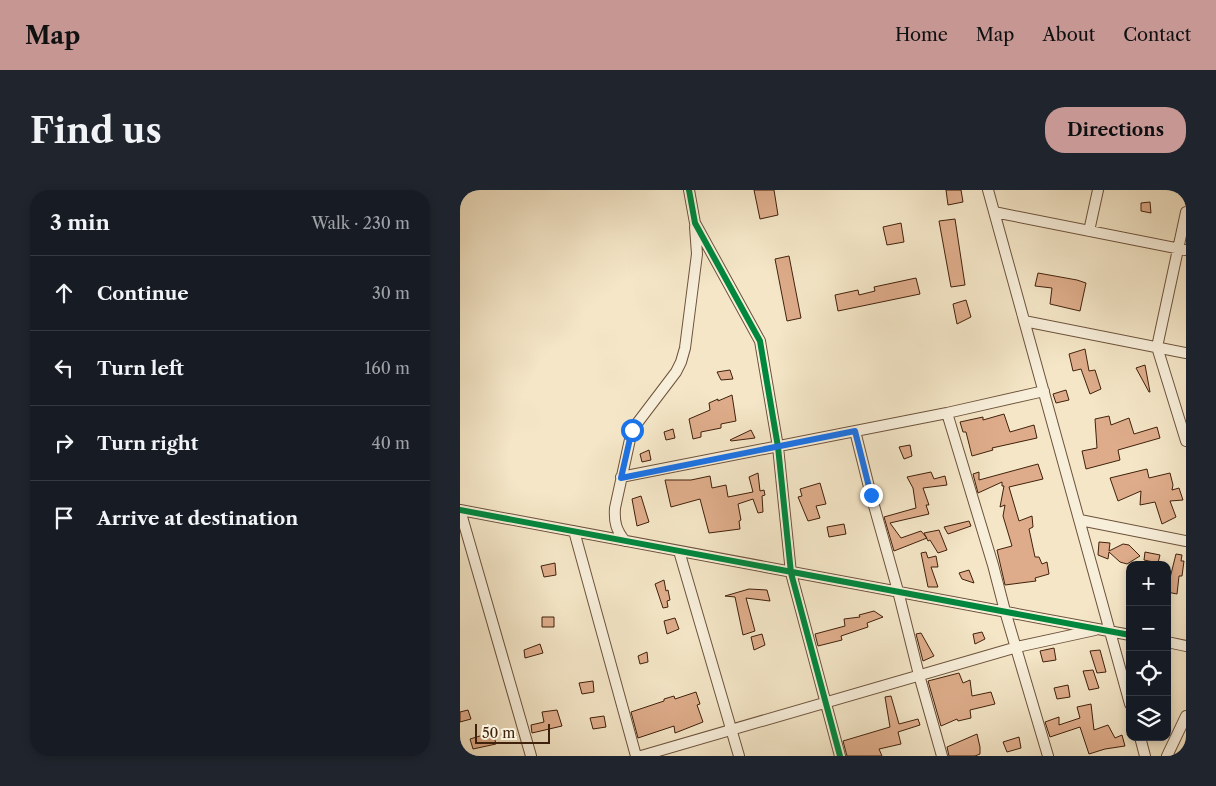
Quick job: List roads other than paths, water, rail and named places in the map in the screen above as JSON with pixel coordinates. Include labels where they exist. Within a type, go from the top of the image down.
[{"type":"street","points":[[625,541],[617,531],[614,521],[615,508],[632,430],[676,372],[685,348],[697,254],[695,223],[689,190]]},
{"type":"street","points":[[988,190],[1080,520],[1104,630],[1127,696]]},
{"type":"street","points":[[1089,231],[1098,190]]},
{"type":"street","points":[[994,212],[1182,250]]},
{"type":"street","points":[[1186,212],[1182,250],[1157,347],[1186,441]]},
{"type":"street","points":[[695,223],[760,341],[778,447],[791,573],[840,756]]},
{"type":"street","points":[[1024,321],[1186,353]]},
{"type":"street","points":[[621,478],[948,413],[1044,391]]},
{"type":"street","points":[[948,413],[1048,756]]},
{"type":"street","points":[[855,431],[942,756]]},
{"type":"street","points":[[530,756],[460,510],[1126,634]]},
{"type":"street","points":[[1080,520],[1186,541]]},
{"type":"street","points":[[574,531],[636,756]]},
{"type":"street","points":[[680,551],[739,756]]},
{"type":"street","points":[[641,756],[1017,647],[1104,630]]},
{"type":"street","points":[[1171,643],[1186,646]]},
{"type":"street","points":[[1167,756],[1186,716]]},
{"type":"street","points":[[1141,741],[1145,756]]}]
